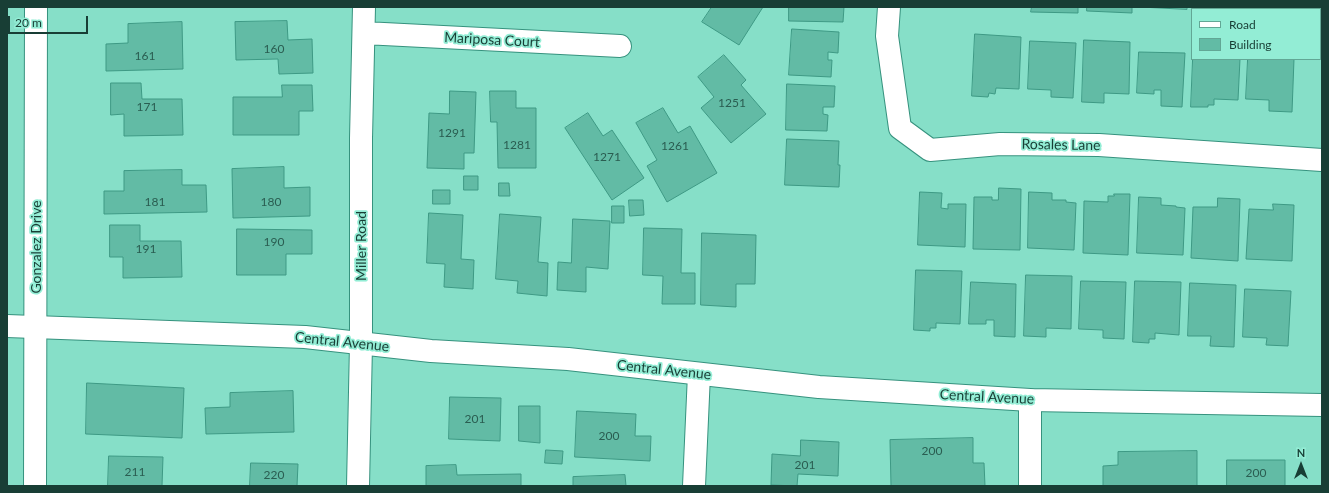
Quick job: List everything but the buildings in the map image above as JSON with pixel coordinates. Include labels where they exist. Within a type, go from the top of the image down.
[{"type":"street","name":"Gonzalez Drive","points":[[35,486],[36,7]]},
{"type":"street","name":"Miller Road","points":[[358,486],[361,344],[361,138],[364,7]]},
{"type":"street","name":"Rosales Lane","points":[[889,7],[887,36],[900,128],[930,150],[1000,144],[1099,146],[1322,160]]},
{"type":"street","name":"Mariposa Court","points":[[364,33],[620,46]]},
{"type":"street","name":"Central Avenue","points":[[7,326],[305,337],[431,351],[568,359],[819,387],[1030,400],[1322,405]]},
{"type":"street","points":[[694,486],[699,374]]},
{"type":"street","points":[[1030,400],[1030,486]]}]
